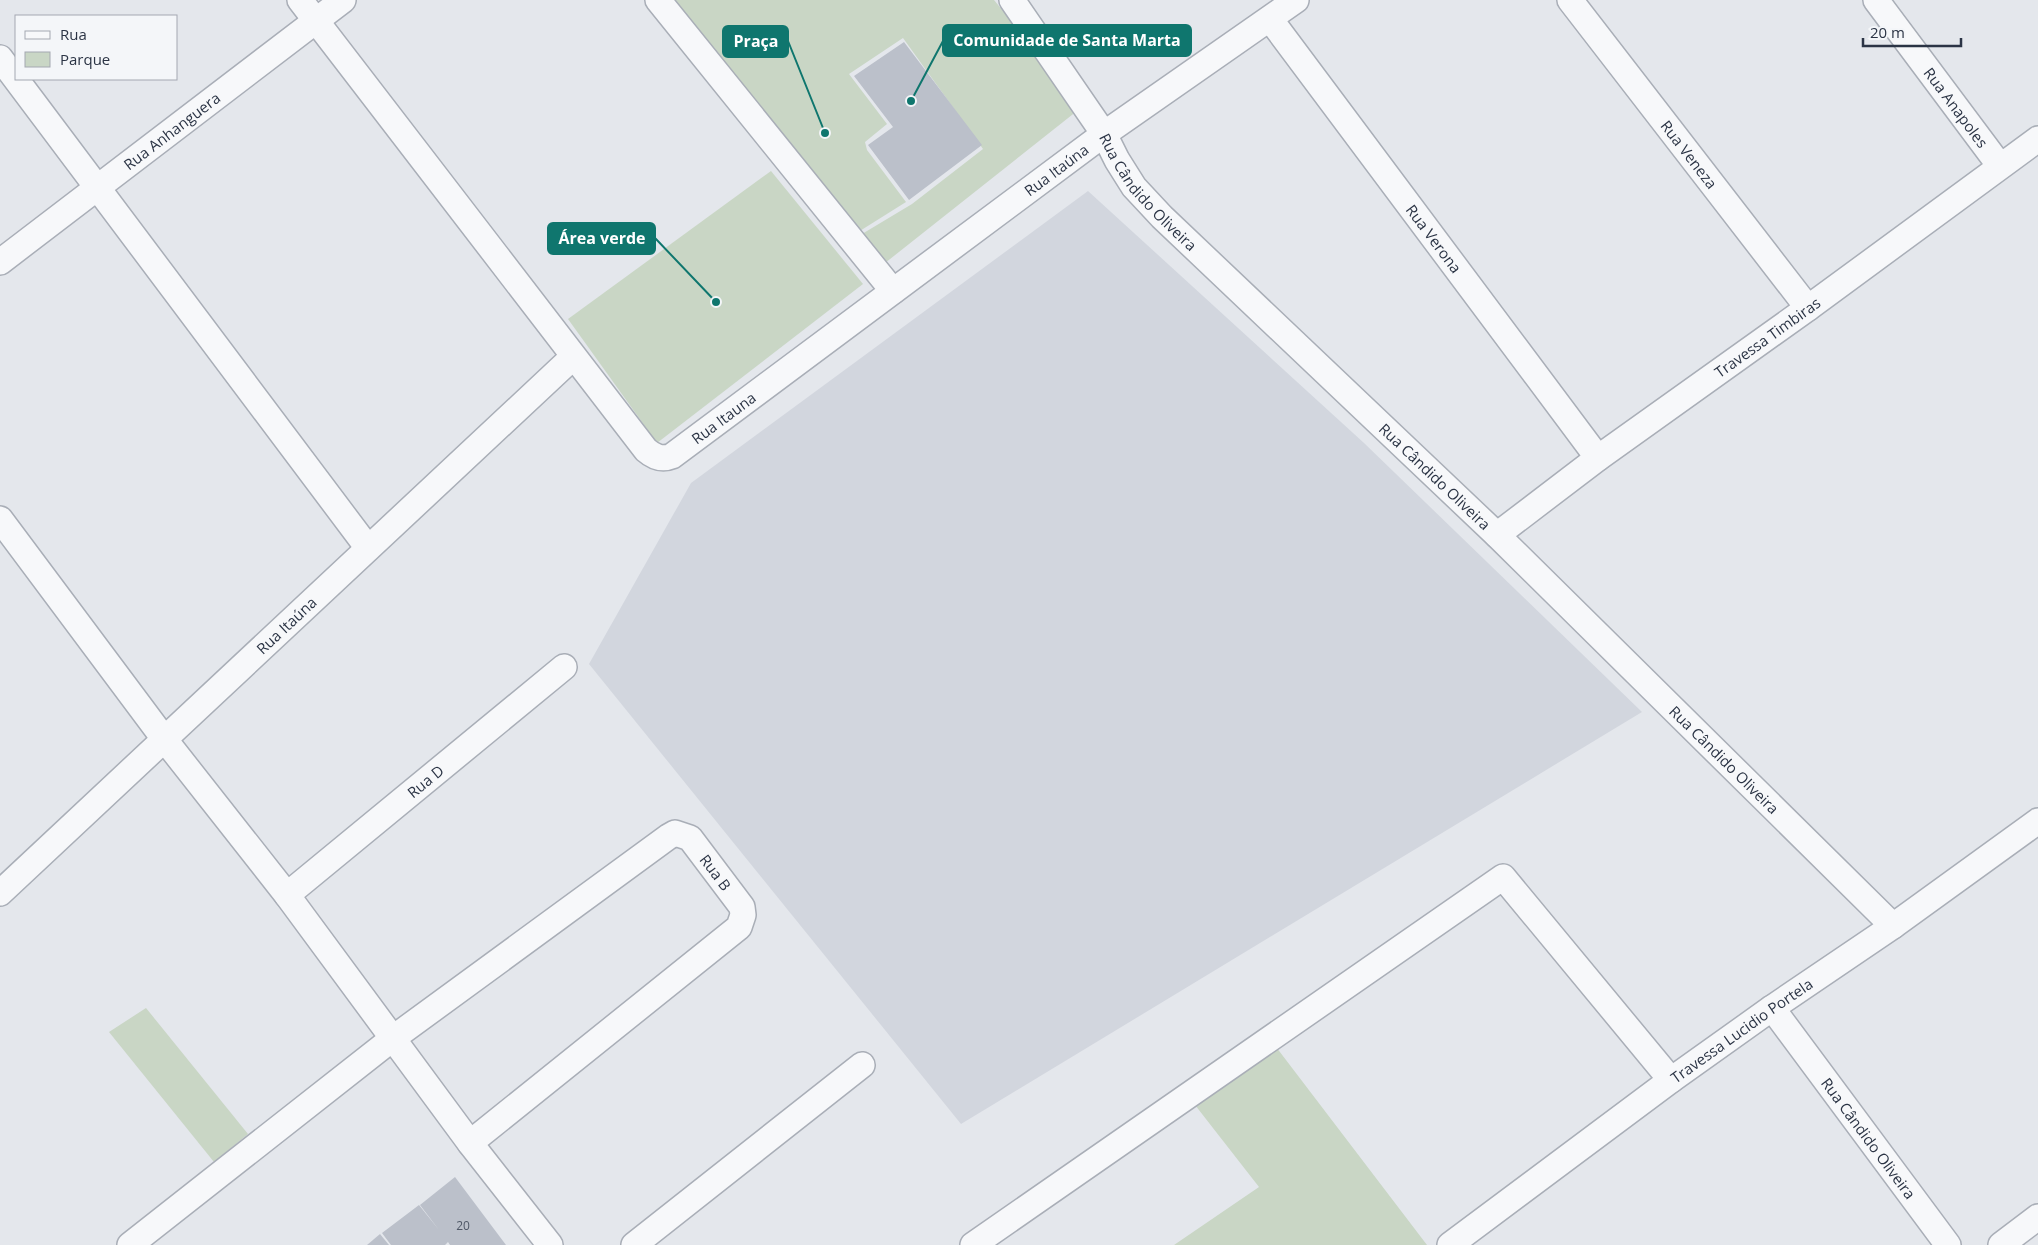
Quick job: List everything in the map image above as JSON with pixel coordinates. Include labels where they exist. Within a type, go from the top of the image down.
[{"type":"street","points":[[300,0],[573,357]]},
{"type":"street","name":"Rua Anhanguera","points":[[0,262],[343,0]]},
{"type":"street","points":[[658,0],[893,291]]},
{"type":"street","name":"Rua Cândido Oliveira","points":[[1012,0],[1104,134],[1134,187],[1162,217],[1497,535],[1893,926]]},
{"type":"street","name":"Rua Itaúna","points":[[893,291],[1104,134],[1296,0]]},
{"type":"street","name":"Rua Veneza","points":[[1570,0],[1808,308]]},
{"type":"street","name":"Rua Anapoles","points":[[1876,0],[2000,166]]},
{"type":"street","name":"Rua Verona","points":[[1270,19],[1598,458]]},
{"type":"street","points":[[0,58],[15,78]]},
{"type":"street","points":[[17,80],[368,548]]},
{"type":"street","name":"Travessa Timbiras","points":[[1497,535],[1598,458],[1808,308],[2038,139]]},
{"type":"street","name":"Rua Itauna","points":[[573,357],[646,450],[651,455],[666,459],[893,291]]},
{"type":"street","name":"Rua Itaúna","points":[[0,893],[573,357]]},
{"type":"street","points":[[0,519],[165,740],[287,895],[470,1143],[550,1245]]},
{"type":"street","name":"Rua D","points":[[287,895],[564,667]]},
{"type":"street","name":"Travessa Lucidio Portela","points":[[1450,1245],[1671,1080],[1772,1008],[1893,926],[2038,821]]},
{"type":"street","name":"Rua B","points":[[392,1039],[675,833],[690,838],[742,907],[743,914],[739,927],[470,1143]]},
{"type":"street","points":[[973,1245],[1503,877],[1671,1080]]},
{"type":"street","name":"Rua Cândido Oliveira","points":[[1772,1008],[1948,1245]]},
{"type":"street","points":[[130,1245],[392,1039]]},
{"type":"street","points":[[634,1245],[862,1065]]},
{"type":"street","points":[[2001,1245],[2038,1217]]},
{"type":"shaded area","points":[[1088,191],[1364,443],[1642,712],[961,1124],[589,664],[691,483]]},
{"type":"green space","points":[[669,0],[994,0],[1082,107],[880,267],[857,237],[912,204],[983,149],[903,38],[849,74],[887,124],[865,142],[867,150],[906,202],[855,234]]},
{"type":"green space","points":[[771,171],[863,284],[657,443],[568,319]]},
{"type":"green space","points":[[146,1008],[248,1134],[214,1162],[109,1032]]},
{"type":"green space","points":[[1270,1039],[1427,1245],[1174,1245],[1259,1187],[1188,1096]]},
{"type":"building","points":[[904,42],[982,145],[909,200],[868,145],[893,127],[854,76]]},
{"type":"building","points":[[455,1177],[506,1245],[450,1245],[448,1242],[445,1245],[391,1245],[382,1233],[419,1205],[439,1230],[420,1205]]},
{"type":"building","points":[[380,1234],[389,1245],[367,1245]]},
{"type":"place","name":"Comunidade de Santa Marta","points":[[911,101]]},
{"type":"place","name":"Praça","points":[[825,133]]},
{"type":"place","name":"Área verde","points":[[716,302]]}]
